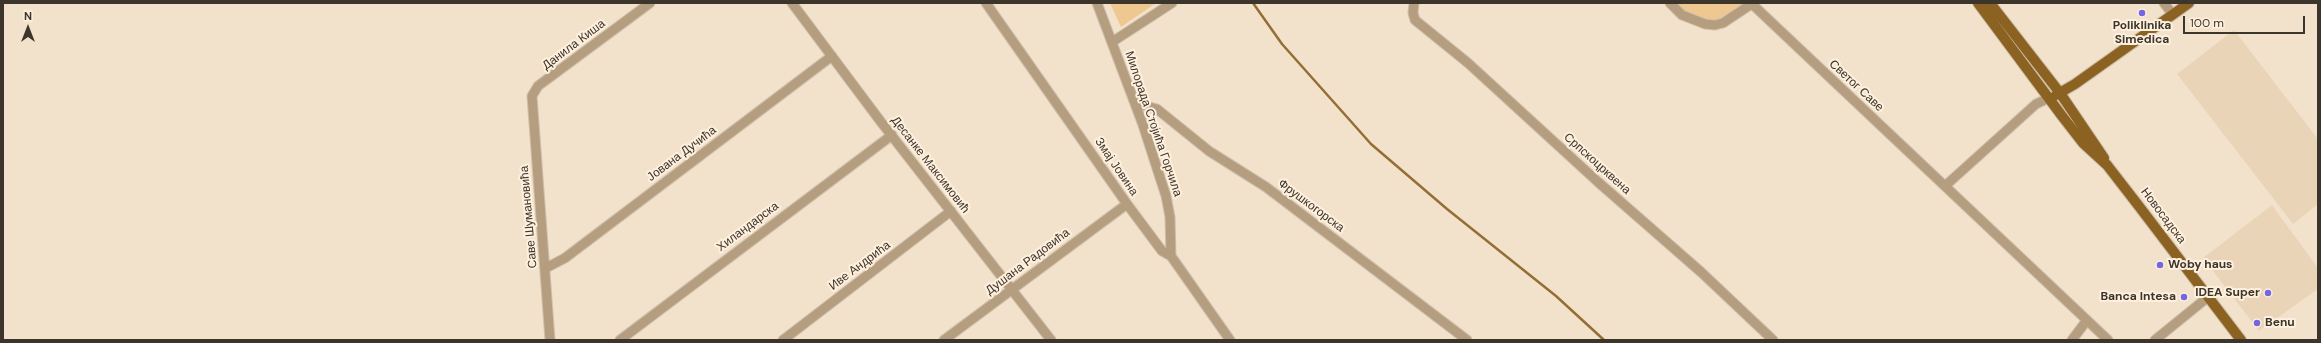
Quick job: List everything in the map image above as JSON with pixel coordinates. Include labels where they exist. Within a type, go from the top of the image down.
[{"type":"main road","name":"Новосадска","points":[[1978,3],[2084,143],[2107,166],[2241,340]]},
{"type":"main road","name":"Новосадска","points":[[1990,3],[2092,137],[2107,166]]},
{"type":"main road","points":[[2049,98],[2060,93],[2188,3]]},
{"type":"street","name":"Данила Киша","points":[[533,93],[538,86],[650,3]]},
{"type":"street","name":"Десанке Максимовић","points":[[792,3],[1051,340]]},
{"type":"street","name":"Змај Јовина","points":[[986,3],[1127,204],[1162,251],[1171,256],[1230,340]]},
{"type":"street","name":"Милорада Стојића Горчила","points":[[1097,3],[1135,103],[1168,201],[1171,256]]},
{"type":"street","points":[[1112,42],[1172,3]]},
{"type":"street","name":"Српскоцрквена","points":[[1414,3],[1413,13],[1415,20],[1468,64],[1598,182],[1701,272],[1773,340]]},
{"type":"street","points":[[1670,3],[1682,15],[1705,24],[1715,25],[1723,22],[1752,3]]},
{"type":"street","name":"Светог Саве","points":[[1752,3],[2108,340]]},
{"type":"street","points":[[2164,3],[2173,14]]},
{"type":"street","name":"Јована Дучића","points":[[546,268],[555,265],[565,258],[832,56]]},
{"type":"street","name":"Саве Шумановића","points":[[533,93],[531,100],[546,268],[550,340]]},
{"type":"street","points":[[1944,186],[2036,104],[2049,98]]},
{"type":"street","name":"Фрушкогорска","points":[[1135,103],[1157,109],[1209,151],[1266,187],[1467,340]]},
{"type":"street","name":"Хиландарска","points":[[620,340],[892,135]]},
{"type":"street","name":"Душана Радовића","points":[[944,340],[1011,288],[1127,204]]},
{"type":"street","name":"Иве Андрића","points":[[783,340],[951,211]]},
{"type":"street","points":[[2155,340],[2208,297]]},
{"type":"street","points":[[2072,340],[2088,320]]},
{"type":"shaded area","points":[[1110,3],[1156,3],[1121,27]]},
{"type":"shaded area","points":[[1670,3],[1753,3],[1723,23],[1705,24]]},
{"type":"shaded area","points":[[2234,30],[2318,139],[2318,204],[2293,224],[2177,74]]},
{"type":"shaded area","points":[[2272,205],[2318,268],[2318,289],[2259,331],[2203,258]]},
{"type":"waterway","points":[[1253,3],[1282,44],[1371,144],[1447,209],[1556,296],[1604,340]]},
{"type":"place","name":"Poliklinika Simedica","points":[[2142,13]]},
{"type":"place","name":"Woby haus","points":[[2160,265]]},
{"type":"place","name":"IDEA Super","points":[[2268,293]]},
{"type":"place","name":"Banca Intesa","points":[[2184,297]]},
{"type":"place","name":"Benu","points":[[2257,323]]}]
